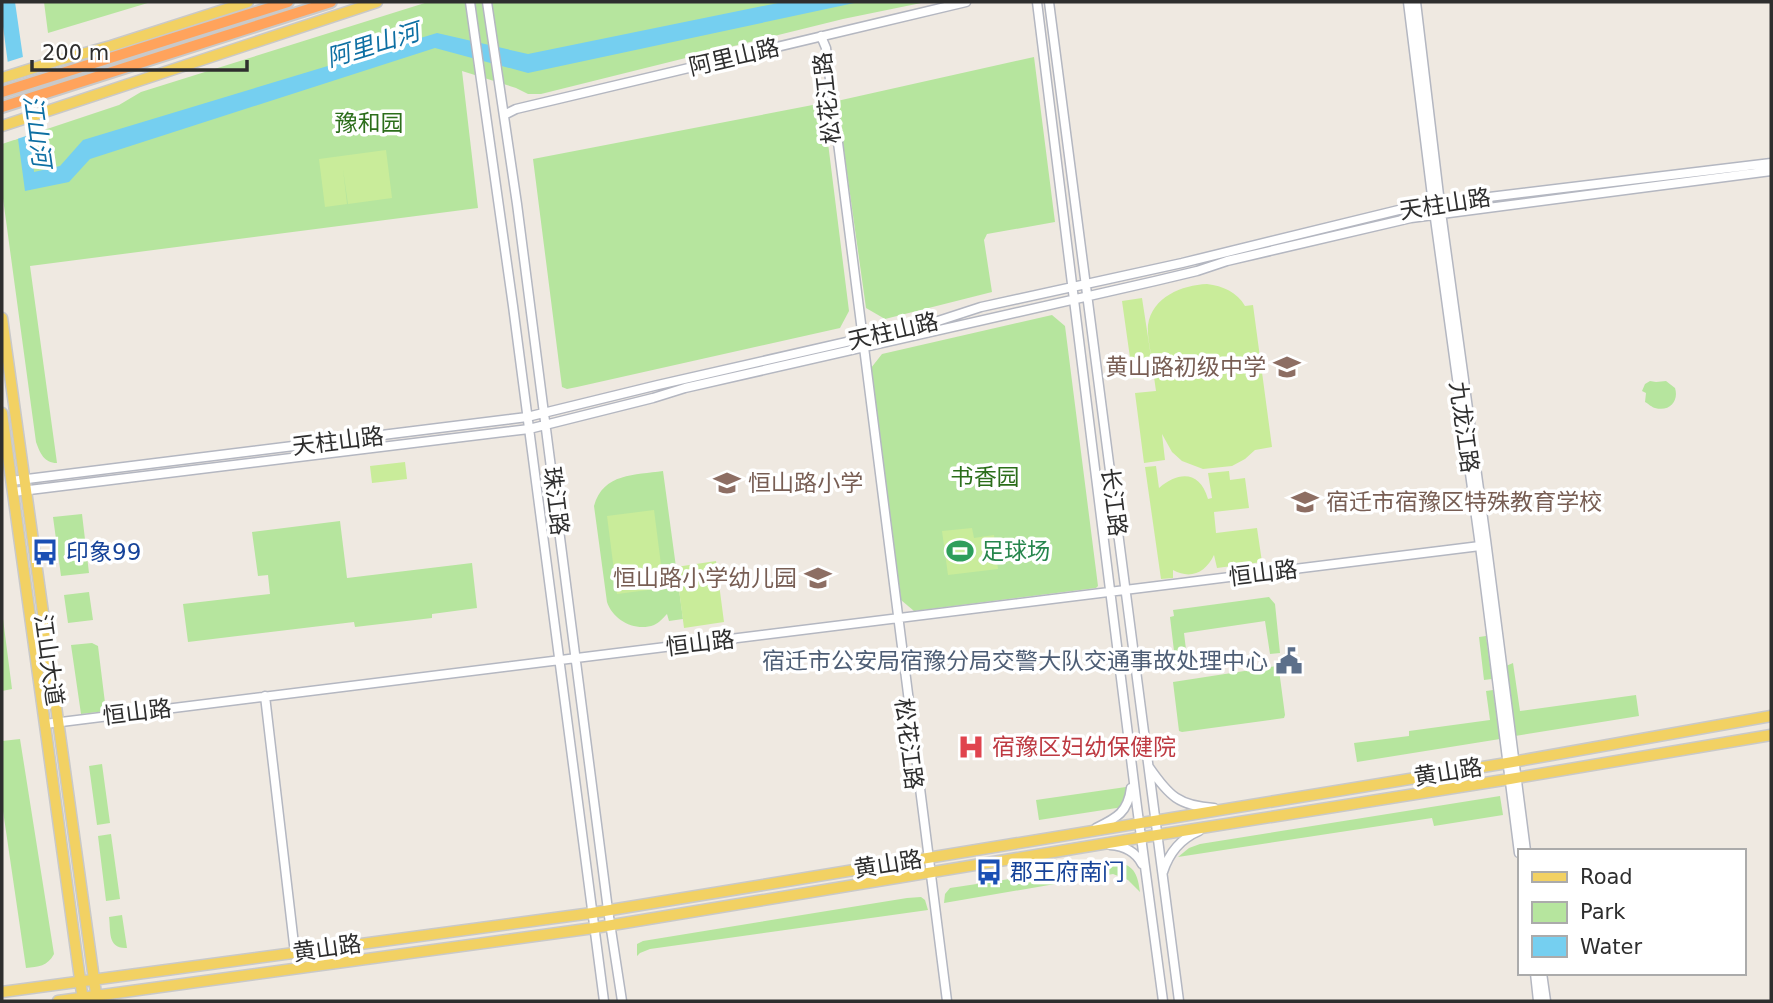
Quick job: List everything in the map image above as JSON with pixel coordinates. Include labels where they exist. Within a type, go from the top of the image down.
[{"type":"highway","points":[[2,93],[288,2]]},
{"type":"highway","points":[[2,107],[331,2]]},
{"type":"main road","points":[[4,78],[248,2]]},
{"type":"main road","points":[[7,124],[377,2]]},
{"type":"main road","name":"江山大道","points":[[2,318],[96,999]]},
{"type":"main road","name":"江山大道","points":[[2,413],[83,1000]]},
{"type":"main road","name":"黄山路","points":[[2,992],[592,913],[1511,762],[1771,716]]},
{"type":"main road","name":"黄山路","points":[[58,1001],[96,999],[594,928],[1771,735]]},
{"type":"street","name":"珠江路","points":[[470,2],[604,1001]]},
{"type":"street","name":"珠江路","points":[[487,2],[622,1001]]},
{"type":"street","name":"阿里山路","points":[[503,116],[516,109],[966,2]]},
{"type":"street","name":"长江路","points":[[1037,2],[1163,1001]]},
{"type":"street","name":"长江路","points":[[1049,2],[1179,1001]]},
{"type":"street","name":"九龙江路","points":[[1408,2],[1486,540],[1519,849]]},
{"type":"street","name":"九龙江路","points":[[1416,2],[1436,204]]},
{"type":"street","name":"松花江路","points":[[821,36],[825,48],[860,343],[945,1001]]},
{"type":"street","name":"天柱山路","points":[[13,492],[529,429],[860,343],[981,307],[1182,263],[1415,206],[1771,163]]},
{"type":"street","name":"天柱山路","points":[[11,481],[527,418],[544,412],[860,343],[1074,299],[1411,218],[1771,171]]},
{"type":"street","name":"九龙江路","points":[[1438,214],[1480,548],[1511,762]]},
{"type":"street","name":"恒山路","points":[[45,726],[1480,548]]},
{"type":"street","points":[[548,573],[565,570]]},
{"type":"street","points":[[266,699],[295,953]]},
{"type":"street","points":[[1148,766],[1166,790],[1180,801],[1197,807],[1221,809]]},
{"type":"street","points":[[1093,830],[1118,816],[1128,805],[1133,775]]},
{"type":"street","name":"九龙江路","points":[[1513,778],[1526,849]]},
{"type":"street","points":[[1162,875],[1180,841],[1207,827]]},
{"type":"street","points":[[1100,844],[1115,845],[1132,852],[1142,862],[1146,872]]},
{"type":"street","points":[[1535,975],[1538,1001]]},
{"type":"street","points":[[1542,975],[1546,1001]]},
{"type":"green space","points":[[44,2],[151,2],[48,33]]},
{"type":"green space","name":"豫和园","points":[[428,2],[926,2],[843,19],[541,94],[528,94],[462,71],[478,208],[30,266],[57,463],[46,459],[36,442],[2,191],[2,144],[119,105],[141,92]]},
{"type":"green space","points":[[1034,57],[1055,222],[987,234],[984,240],[992,292],[885,319],[866,308],[837,101]]},
{"type":"green space","points":[[823,103],[849,311],[840,328],[577,387],[562,387],[533,159]]},
{"type":"green space","points":[[386,150],[392,198],[348,204],[343,169],[347,204],[325,207],[319,159]]},
{"type":"green space","points":[[1207,284],[1229,290],[1245,306],[1253,305],[1272,447],[1255,450],[1232,466],[1203,469],[1182,461],[1172,452],[1162,434],[1165,460],[1144,463],[1135,393],[1156,391],[1154,377],[1133,379],[1122,301],[1142,298],[1152,363],[1148,325],[1155,307],[1178,290]]},
{"type":"green space","name":"书香园","points":[[1052,315],[1065,326],[1098,586],[914,611],[901,600],[871,368],[882,354]]},
{"type":"green space","points":[[1650,381],[1666,381],[1675,388],[1676,397],[1669,407],[1654,408],[1645,402],[1646,393],[1642,391]]},
{"type":"green space","points":[[405,462],[407,479],[372,483],[370,466]]},
{"type":"green space","points":[[1156,466],[1159,488],[1174,479],[1188,477],[1200,483],[1208,499],[1212,498],[1208,473],[1229,471],[1230,480],[1245,478],[1249,508],[1214,512],[1216,533],[1257,528],[1262,562],[1217,568],[1214,555],[1207,566],[1197,573],[1186,574],[1173,570],[1173,578],[1161,579],[1145,467]]},
{"type":"green space","points":[[663,471],[683,619],[669,621],[667,614],[654,625],[632,626],[619,619],[607,602],[594,506],[598,495],[612,481],[631,475]]},
{"type":"green space","points":[[654,510],[664,588],[617,594],[607,516]]},
{"type":"green space","points":[[82,514],[89,573],[61,576],[53,517]]},
{"type":"green space","points":[[340,521],[347,578],[472,563],[477,608],[432,614],[432,618],[355,627],[354,622],[188,642],[183,604],[270,594],[268,575],[258,576],[252,532]]},
{"type":"green space","name":"足球场","points":[[972,528],[974,538],[994,535],[998,569],[948,575],[942,531]]},
{"type":"green space","points":[[716,561],[724,622],[684,628],[676,567]]},
{"type":"green space","points":[[89,592],[93,620],[68,623],[64,595]]},
{"type":"green space","points":[[1269,597],[1275,604],[1280,653],[1270,654],[1265,621],[1184,633],[1188,666],[1176,668],[1170,617],[1174,616],[1173,610]]},
{"type":"green space","points":[[2,611],[12,689],[2,691]]},
{"type":"green space","points":[[1486,636],[1492,679],[1484,680],[1479,637]]},
{"type":"green space","points":[[92,643],[98,646],[106,711],[81,714],[71,645]]},
{"type":"green space","points":[[1513,663],[1520,711],[1636,695],[1639,716],[1515,736],[1506,666]]},
{"type":"green space","points":[[1277,666],[1284,718],[1179,731],[1173,682]]},
{"type":"green space","points":[[1493,690],[1500,739],[1357,762],[1354,743],[1409,736],[1409,731],[1490,720],[1486,691]]},
{"type":"green space","points":[[20,739],[54,954],[46,963],[26,968],[2,804],[2,741]]},
{"type":"green space","points":[[102,764],[110,823],[97,825],[89,766]]},
{"type":"green space","points":[[1126,787],[1127,796],[1123,807],[1039,820],[1036,800]]},
{"type":"green space","points":[[1500,796],[1503,815],[1434,826],[1432,818],[1178,857],[1189,848],[1200,844]]},
{"type":"green space","points":[[111,834],[120,899],[106,901],[98,836]]},
{"type":"green space","points":[[1117,863],[1132,869],[1137,876],[1140,892],[1128,880],[1113,874],[944,903],[945,894],[950,888]]},
{"type":"green space","points":[[921,897],[928,910],[650,949],[637,956],[637,944],[643,941]]},
{"type":"green space","points":[[122,915],[127,948],[116,946],[110,933],[109,917]]},
{"type":"water","points":[[2,2],[15,2],[28,92],[34,172],[60,166],[83,140],[437,33],[528,54],[783,2],[859,2],[528,73],[435,48],[90,159],[69,182],[25,191]]},
{"type":"pier","points":[[26,56],[35,133],[14,140],[4,63]]},
{"type":"place","name":"黄山路初级中学","points":[[1287,367]]},
{"type":"place","name":"恒山路小学","points":[[727,483]]},
{"type":"place","name":"宿迁市宿豫区特殊教育学校","points":[[1305,502]]},
{"type":"place","name":"足球场","points":[[960,551]]},
{"type":"place","name":"印象99","points":[[45,552]]},
{"type":"place","name":"恒山路小学幼儿园","points":[[818,578]]},
{"type":"place","name":"宿迁市公安局宿豫分局交警大队交通事故处理中心","points":[[1289,661]]},
{"type":"place","name":"宿豫区妇幼保健院","points":[[971,747]]},
{"type":"place","name":"郡王府南门","points":[[989,872]]},
{"type":"water label","name":"阿里山河","points":[[373,45]]},
{"type":"water label","name":"江山河","points":[[37,131]]}]
